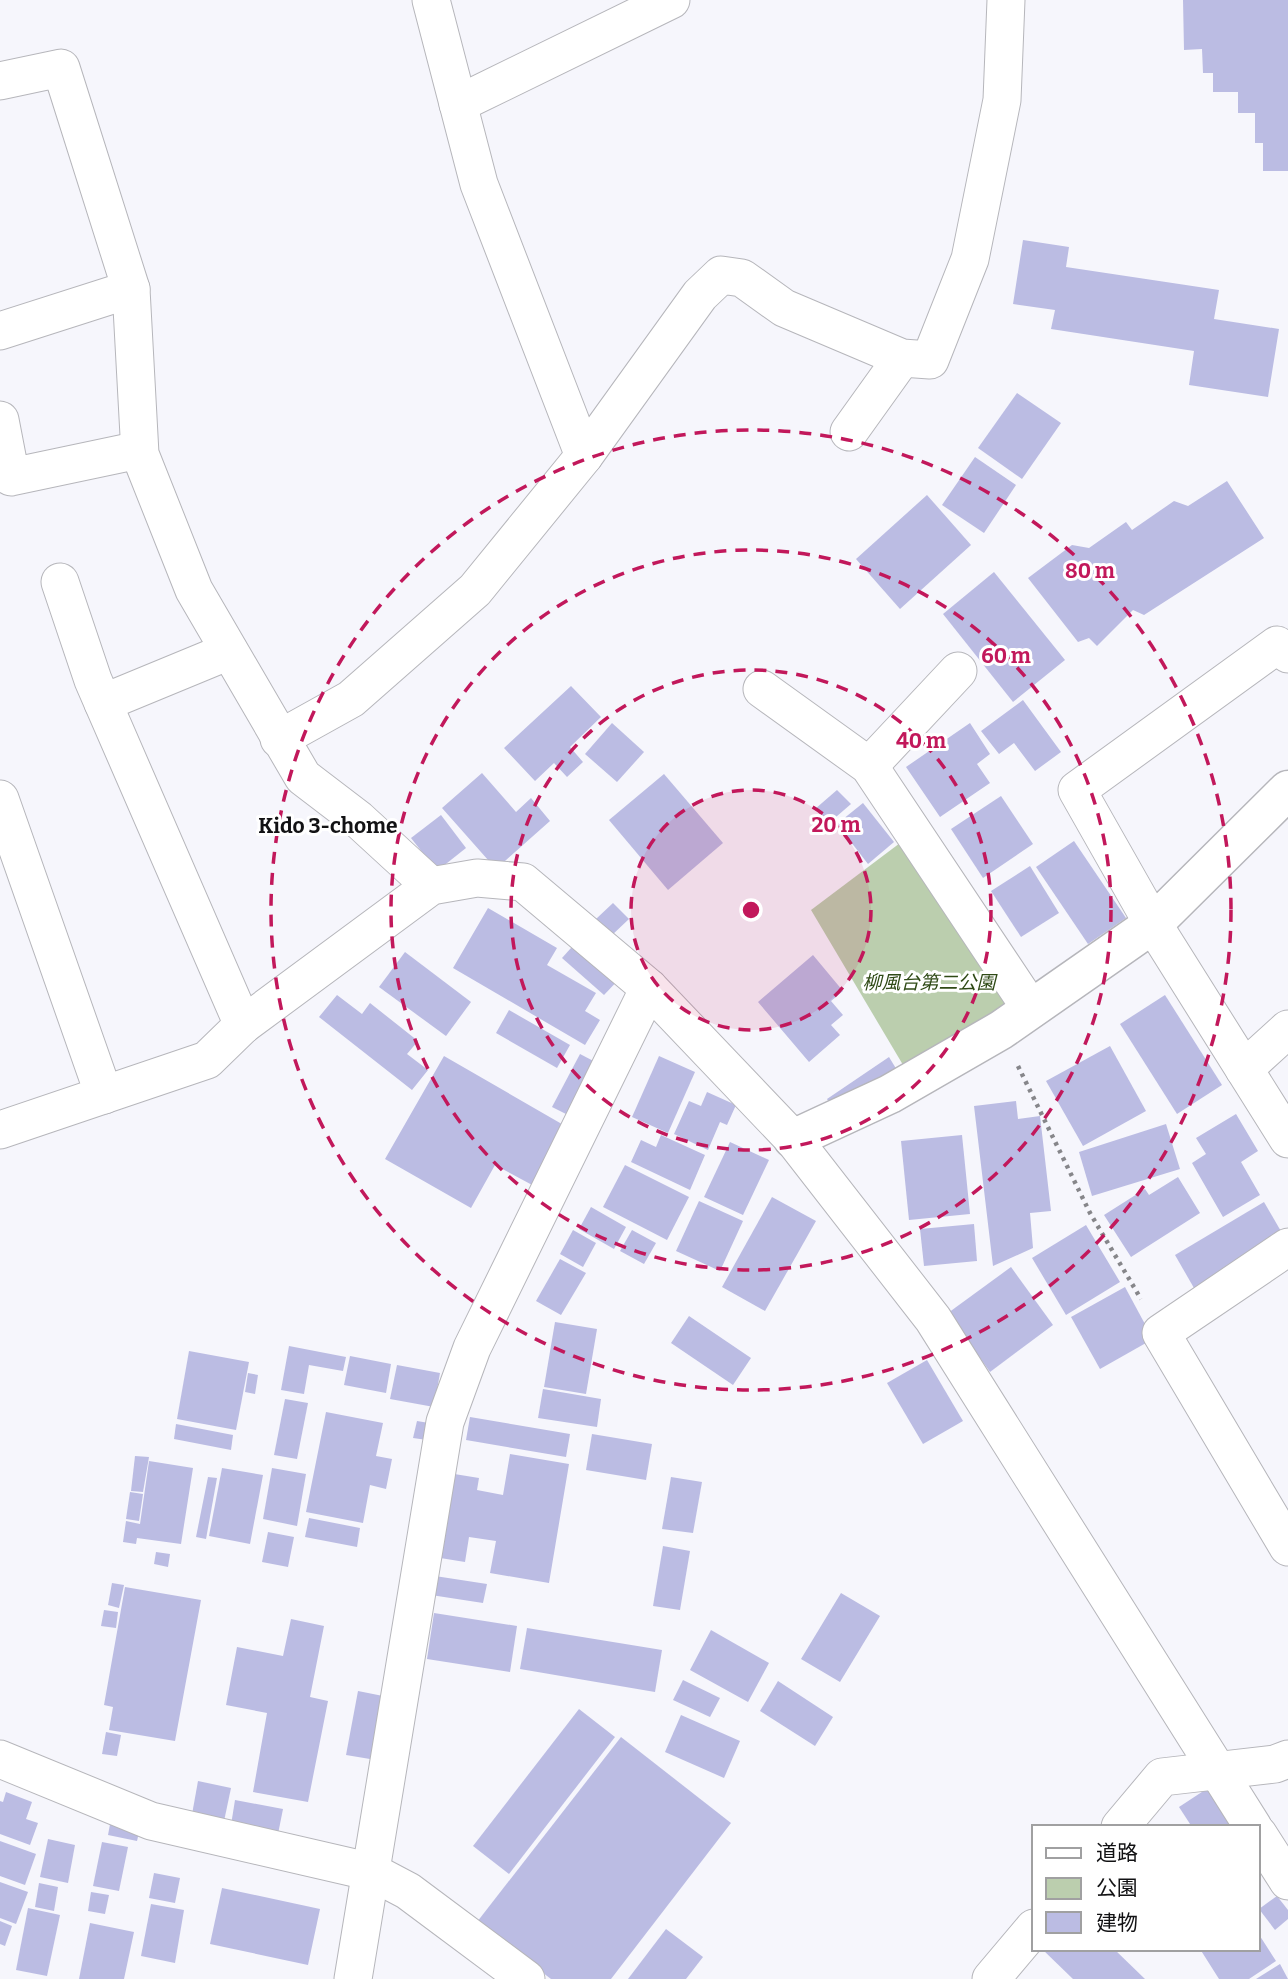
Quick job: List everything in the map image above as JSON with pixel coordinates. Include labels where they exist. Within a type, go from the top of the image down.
[{"type":"street","points":[[431,0],[479,184],[584,456]]},
{"type":"street","points":[[458,104],[671,0]]},
{"type":"street","points":[[279,739],[351,699],[475,590],[584,456],[700,295],[721,275],[742,278],[784,308],[902,358],[930,360],[970,259],[1002,100],[1006,0]]},
{"type":"street","points":[[0,81],[61,68],[131,289],[139,450],[194,590],[303,777],[358,819],[431,886]]},
{"type":"street","points":[[0,331],[131,289]]},
{"type":"street","points":[[849,432],[902,358]]},
{"type":"street","points":[[0,421],[6,478],[139,450]]},
{"type":"street","points":[[60,582],[103,703],[243,1025]]},
{"type":"street","points":[[1288,654],[1277,645],[1077,790],[1153,924],[1288,1139]]},
{"type":"street","points":[[103,703],[229,651]]},
{"type":"street","points":[[869,766],[958,671]]},
{"type":"street","points":[[762,689],[869,766],[1016,1020]]},
{"type":"street","points":[[793,1139],[890,1094],[1016,1020],[1153,924],[1288,790]]},
{"type":"street","points":[[0,799],[104,1096]]},
{"type":"street","points":[[0,1130],[207,1060],[243,1025],[431,886],[477,878],[523,882],[649,988],[793,1139],[933,1319],[1252,1825]]},
{"type":"street","points":[[353,1979],[445,1422],[472,1348],[649,988]]},
{"type":"street","points":[[1244,1069],[1288,1029]]},
{"type":"street","points":[[1288,1247],[1161,1332],[1288,1548]]},
{"type":"street","points":[[0,1759],[151,1821],[372,1872],[408,1891],[526,1979]]},
{"type":"street","points":[[1122,1825],[1162,1777],[1275,1764],[1288,1759]]},
{"type":"street","points":[[1260,1837],[1288,1881]]},
{"type":"street","points":[[991,1979],[1032,1930]]},
{"type":"path","points":[[1016,1020],[1090,1213],[1161,1332]]},
{"type":"green space","name":"柳風台第二公園","points":[[912,834],[1024,1008],[909,1075],[811,910]]},
{"type":"building","points":[[1183,0],[1288,0],[1288,171],[1263,171],[1263,143],[1255,143],[1255,113],[1238,113],[1238,92],[1213,92],[1213,73],[1203,73],[1202,49],[1184,50]]},
{"type":"building","points":[[1023,240],[1069,247],[1066,267],[1219,290],[1214,319],[1279,329],[1268,397],[1189,385],[1194,351],[1051,329],[1055,310],[1013,304]]},
{"type":"building","points":[[1017,393],[1061,423],[1022,479],[978,448]]},
{"type":"building","points":[[975,457],[1016,485],[984,533],[942,505]]},
{"type":"building","points":[[1227,481],[1264,538],[1144,615],[1133,610],[1097,646],[1089,638],[1078,642],[1028,578],[1072,545],[1089,548],[1126,522],[1132,530],[1174,501],[1188,506]]},
{"type":"building","points":[[927,495],[971,545],[900,609],[856,559]]},
{"type":"building","points":[[994,572],[1065,660],[1013,702],[943,614]]},
{"type":"building","points":[[571,686],[601,717],[570,747],[583,762],[567,777],[554,763],[535,781],[504,748]]},
{"type":"building","points":[[1023,700],[1061,752],[1035,771],[1014,743],[999,754],[981,731]]},
{"type":"building","points":[[612,723],[644,752],[617,782],[585,754]]},
{"type":"building","points":[[970,723],[990,754],[977,764],[990,783],[940,817],[906,767]]},
{"type":"building","points":[[482,773],[516,812],[531,798],[550,821],[496,869],[442,808]]},
{"type":"building","points":[[664,774],[723,843],[668,890],[609,820]]},
{"type":"building","points":[[837,790],[851,804],[829,823],[815,809]]},
{"type":"building","points":[[1001,796],[1033,844],[983,878],[951,829]]},
{"type":"building","points":[[863,803],[894,842],[868,864],[837,824]]},
{"type":"building","points":[[441,815],[466,848],[437,871],[411,838]]},
{"type":"building","points":[[1074,841],[1126,918],[1088,944],[1036,867]]},
{"type":"building","points":[[1030,866],[1059,913],[1021,937],[991,891]]},
{"type":"building","points":[[613,903],[629,919],[611,936],[596,919]]},
{"type":"building","points":[[488,908],[557,948],[547,965],[596,993],[585,1011],[600,1020],[585,1045],[453,968]]},
{"type":"building","points":[[580,938],[622,976],[604,995],[562,958]]},
{"type":"building","points":[[405,952],[471,1002],[446,1036],[379,987]]},
{"type":"building","points":[[813,955],[843,991],[831,1001],[843,1015],[831,1025],[840,1035],[809,1062],[758,1002]]},
{"type":"building","points":[[337,995],[362,1014],[370,1003],[418,1041],[407,1054],[428,1070],[412,1090],[319,1017]]},
{"type":"building","points":[[1165,995],[1222,1085],[1177,1114],[1120,1024]]},
{"type":"building","points":[[509,1010],[570,1045],[557,1068],[496,1033]]},
{"type":"building","points":[[1110,1046],[1146,1111],[1083,1146],[1046,1081]]},
{"type":"building","points":[[580,1054],[605,1067],[578,1120],[552,1107]]},
{"type":"building","points":[[444,1056],[567,1127],[534,1186],[495,1165],[471,1208],[385,1159]]},
{"type":"building","points":[[659,1056],[695,1072],[668,1133],[632,1117]]},
{"type":"building","points":[[889,1057],[903,1080],[833,1109],[827,1099]]},
{"type":"building","points":[[707,1092],[736,1105],[727,1125],[720,1122],[708,1150],[674,1134],[689,1101],[701,1106]]},
{"type":"building","points":[[1016,1101],[1018,1119],[1040,1116],[1051,1211],[1030,1213],[1033,1248],[993,1266],[974,1106]]},
{"type":"building","points":[[1236,1114],[1258,1151],[1241,1162],[1260,1195],[1223,1217],[1192,1163],[1206,1154],[1196,1138]]},
{"type":"building","points":[[1166,1124],[1180,1169],[1092,1196],[1079,1152]]},
{"type":"building","points":[[661,1135],[705,1155],[690,1190],[631,1162],[641,1140],[656,1147]]},
{"type":"building","points":[[962,1135],[970,1214],[909,1220],[901,1141]]},
{"type":"building","points":[[730,1142],[769,1160],[743,1215],[704,1197]]},
{"type":"building","points":[[625,1165],[689,1197],[667,1240],[603,1207]]},
{"type":"building","points":[[1178,1177],[1200,1213],[1131,1257],[1104,1215],[1145,1189],[1149,1195]]},
{"type":"building","points":[[772,1197],[816,1221],[765,1311],[722,1287]]},
{"type":"building","points":[[699,1201],[743,1221],[720,1271],[676,1251]]},
{"type":"building","points":[[1264,1202],[1282,1233],[1198,1295],[1175,1255]]},
{"type":"building","points":[[591,1207],[626,1227],[614,1249],[579,1229]]},
{"type":"building","points":[[974,1224],[977,1261],[924,1266],[920,1229]]},
{"type":"building","points":[[1086,1225],[1120,1282],[1066,1315],[1032,1258]]},
{"type":"building","points":[[573,1230],[596,1243],[583,1267],[560,1254]]},
{"type":"building","points":[[632,1230],[656,1243],[644,1264],[620,1251]]},
{"type":"building","points":[[560,1259],[586,1273],[561,1315],[536,1301]]},
{"type":"building","points":[[1011,1267],[1053,1325],[990,1372],[948,1313]]},
{"type":"building","points":[[1125,1287],[1153,1339],[1100,1369],[1071,1317]]},
{"type":"building","points":[[689,1316],[751,1358],[733,1385],[671,1343]]},
{"type":"building","points":[[555,1322],[597,1329],[586,1394],[544,1387]]},
{"type":"building","points":[[289,1346],[346,1357],[343,1371],[309,1365],[304,1394],[281,1390]]},
{"type":"building","points":[[189,1351],[249,1362],[236,1430],[177,1419]]},
{"type":"building","points":[[350,1356],[391,1364],[386,1393],[344,1385]]},
{"type":"building","points":[[927,1360],[963,1421],[923,1444],[887,1383]]},
{"type":"building","points":[[397,1365],[440,1373],[434,1407],[390,1399]]},
{"type":"building","points":[[248,1373],[258,1375],[255,1394],[245,1392]]},
{"type":"building","points":[[543,1389],[601,1399],[597,1427],[538,1418]]},
{"type":"building","points":[[285,1399],[308,1403],[297,1459],[274,1455]]},
{"type":"building","points":[[326,1412],[383,1423],[376,1456],[392,1459],[386,1489],[370,1485],[363,1523],[306,1512]]},
{"type":"building","points":[[470,1417],[570,1434],[566,1457],[466,1440]]},
{"type":"building","points":[[417,1421],[429,1423],[427,1440],[413,1438]]},
{"type":"building","points":[[176,1424],[233,1435],[231,1450],[174,1439]]},
{"type":"building","points":[[592,1434],[652,1444],[646,1480],[586,1470]]},
{"type":"building","points":[[510,1454],[569,1464],[549,1583],[490,1573],[496,1541],[469,1537],[465,1562],[428,1556],[442,1472],[479,1478],[477,1490],[503,1495]]},
{"type":"building","points":[[135,1456],[149,1457],[143,1492],[131,1491]]},
{"type":"building","points":[[149,1461],[193,1468],[181,1544],[137,1538],[136,1544],[123,1542],[126,1521],[140,1524]]},
{"type":"building","points":[[222,1468],[263,1475],[250,1544],[209,1536]]},
{"type":"building","points":[[272,1468],[306,1474],[297,1526],[263,1519]]},
{"type":"building","points":[[208,1477],[217,1478],[206,1539],[196,1537]]},
{"type":"building","points":[[671,1477],[702,1482],[693,1533],[662,1529]]},
{"type":"building","points":[[130,1492],[143,1494],[139,1521],[126,1519]]},
{"type":"building","points":[[309,1518],[360,1528],[357,1547],[305,1537]]},
{"type":"building","points":[[268,1532],[294,1537],[288,1567],[262,1562]]},
{"type":"building","points":[[663,1546],[690,1551],[680,1610],[653,1606]]},
{"type":"building","points":[[156,1552],[170,1554],[168,1567],[154,1564]]},
{"type":"building","points":[[435,1576],[487,1584],[483,1603],[431,1595]]},
{"type":"building","points":[[112,1583],[124,1585],[119,1608],[108,1605]]},
{"type":"building","points":[[125,1587],[201,1600],[175,1741],[109,1730],[113,1707],[104,1705]]},
{"type":"building","points":[[841,1593],[880,1616],[840,1682],[801,1659]]},
{"type":"building","points":[[104,1610],[118,1612],[116,1628],[101,1626]]},
{"type":"building","points":[[434,1613],[517,1626],[510,1672],[427,1659]]},
{"type":"building","points":[[291,1619],[324,1626],[310,1697],[328,1701],[308,1802],[253,1792],[267,1713],[226,1705],[237,1647],[283,1656]]},
{"type":"building","points":[[527,1628],[662,1650],[655,1692],[520,1669]]},
{"type":"building","points":[[711,1630],[769,1663],[748,1702],[690,1670]]},
{"type":"building","points":[[683,1680],[720,1698],[710,1717],[673,1700]]},
{"type":"building","points":[[778,1681],[833,1717],[815,1746],[760,1711]]},
{"type":"building","points":[[358,1691],[388,1697],[376,1760],[346,1755]]},
{"type":"building","points":[[579,1709],[615,1737],[509,1874],[473,1846]]},
{"type":"building","points":[[681,1715],[740,1741],[724,1778],[665,1752]]},
{"type":"building","points":[[106,1732],[121,1735],[117,1756],[102,1754]]},
{"type":"building","points":[[621,1737],[731,1823],[611,1979],[551,1979],[477,1922]]},
{"type":"building","points":[[198,1781],[231,1788],[223,1826],[191,1820]]},
{"type":"building","points":[[1208,1788],[1232,1825],[1191,1825],[1179,1807]]},
{"type":"building","points":[[6,1792],[32,1802],[26,1819],[38,1823],[30,1845],[0,1834],[0,1801],[3,1802]]},
{"type":"building","points":[[235,1800],[283,1809],[278,1834],[231,1825]]},
{"type":"building","points":[[111,1819],[141,1824],[137,1841],[108,1835]]},
{"type":"building","points":[[48,1839],[75,1845],[68,1883],[40,1877]]},
{"type":"building","points":[[0,1841],[36,1854],[25,1885],[0,1876]]},
{"type":"building","points":[[102,1842],[128,1847],[119,1891],[93,1886]]},
{"type":"building","points":[[154,1873],[180,1878],[175,1903],[149,1898]]},
{"type":"building","points":[[0,1882],[28,1892],[16,1924],[0,1918]]},
{"type":"building","points":[[39,1883],[58,1887],[54,1911],[35,1907]]},
{"type":"building","points":[[222,1888],[320,1909],[308,1965],[210,1944]]},
{"type":"building","points":[[91,1892],[109,1895],[105,1914],[88,1911]]},
{"type":"building","points":[[1277,1896],[1288,1910],[1288,1919],[1275,1930],[1260,1908]]},
{"type":"building","points":[[151,1904],[184,1910],[175,1963],[141,1956]]},
{"type":"building","points":[[28,1908],[60,1915],[47,1976],[16,1970]]},
{"type":"building","points":[[0,1921],[12,1926],[5,1946],[0,1944]]},
{"type":"building","points":[[90,1923],[134,1932],[124,1979],[79,1979]]},
{"type":"building","points":[[666,1929],[703,1957],[686,1979],[628,1979]]},
{"type":"building","points":[[1260,1936],[1276,1961],[1249,1979],[1219,1979],[1201,1951],[1260,1951]]},
{"type":"building","points":[[1044,1951],[1116,1951],[1145,1979],[1073,1979]]},
{"type":"building","points":[[1280,1964],[1288,1979],[1256,1979]]},
{"type":"district","name":"Kido 3-chome","points":[[328,826]]}]
